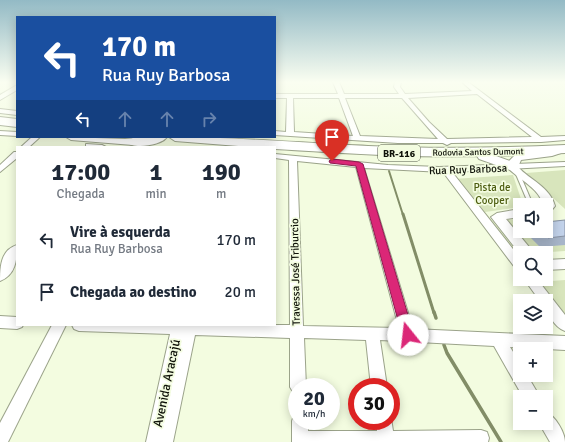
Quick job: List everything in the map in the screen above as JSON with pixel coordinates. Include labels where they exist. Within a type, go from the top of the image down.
[{"type":"highway","points":[[0,121],[16,123]]},
{"type":"highway","points":[[137,139],[152,141],[159,138]]},
{"type":"highway","name":"Rodovia Santos Dumont","points":[[182,138],[227,144],[266,146]]},
{"type":"highway","name":"Rodovia Santos Dumont","points":[[276,147],[363,151],[464,153],[503,147],[564,145]]},
{"type":"highway","points":[[503,147],[515,170]]},
{"type":"highway","points":[[464,153],[493,158],[515,170]]},
{"type":"main road","points":[[75,138],[113,141],[137,139]]},
{"type":"main road","points":[[75,138],[91,146]]},
{"type":"main road","points":[[96,146],[113,141]]},
{"type":"main road","points":[[0,261],[16,240]]},
{"type":"main road","points":[[0,274],[16,253]]},
{"type":"street","points":[[290,103],[290,134]]},
{"type":"street","points":[[344,103],[357,137]]},
{"type":"street","points":[[410,103],[445,142],[464,153]]},
{"type":"street","points":[[493,103],[541,140]]},
{"type":"street","points":[[0,111],[16,113]]},
{"type":"street","points":[[0,132],[16,134]]},
{"type":"street","points":[[276,133],[357,137],[398,141],[445,142],[503,147],[541,140],[564,145]]},
{"type":"street","points":[[26,146],[35,138]]},
{"type":"street","points":[[547,198],[515,170],[514,160],[518,157],[552,153],[564,145]]},
{"type":"street","points":[[0,169],[16,155]]},
{"type":"street","name":"Rua Ruy Barbosa","points":[[276,156],[388,168],[446,170],[515,170],[565,164]]},
{"type":"street","name":"Travessa José Triburcio","points":[[293,158],[298,378]]},
{"type":"street","points":[[359,164],[408,335]]},
{"type":"street","points":[[446,170],[513,257]]},
{"type":"street","points":[[513,214],[497,217],[513,236]]},
{"type":"street","points":[[514,238],[521,246]]},
{"type":"street","points":[[553,265],[565,264]]},
{"type":"street","points":[[535,286],[565,325]]},
{"type":"street","points":[[0,322],[16,323]]},
{"type":"street","points":[[0,440],[58,326]]},
{"type":"street","points":[[132,326],[184,327],[296,333],[408,335],[499,341],[565,343]]},
{"type":"street","name":"Avenida Aracajú","points":[[154,442],[184,327]]},
{"type":"street","name":"Avenida Aracajú","points":[[165,442],[184,327]]},
{"type":"street","points":[[372,335],[378,378]]},
{"type":"street","points":[[499,341],[528,390]]},
{"type":"street","points":[[385,430],[386,439]]},
{"type":"street","points":[[552,430],[559,442]]},
{"type":"street","points":[[300,440],[368,441],[386,439],[481,438]]},
{"type":"lane","points":[[515,170],[528,198]]},
{"type":"green space","points":[[565,170],[565,209],[526,173]]},
{"type":"green space","name":"Pista de Cooper","points":[[513,175],[521,198],[513,198],[513,208],[485,212],[513,246],[513,252],[453,179]]},
{"type":"green space","points":[[506,220],[513,220],[513,228]]},
{"type":"green space","points":[[522,238],[549,238],[565,245],[565,251],[553,252],[553,246],[529,246]]},
{"type":"green space","points":[[565,280],[565,316],[553,301],[553,294],[548,294],[541,286],[553,286],[553,281]]},
{"type":"building","points":[[565,220],[565,236],[553,237],[553,221]]},
{"type":"waterway","points":[[389,171],[403,215]]},
{"type":"waterway","points":[[403,214],[434,313]]},
{"type":"waterway","points":[[434,312],[436,318]]},
{"type":"waterway","points":[[444,345],[447,353],[501,442]]},
{"type":"route","points":[[332,161],[359,164],[373,218],[408,335]]}]
